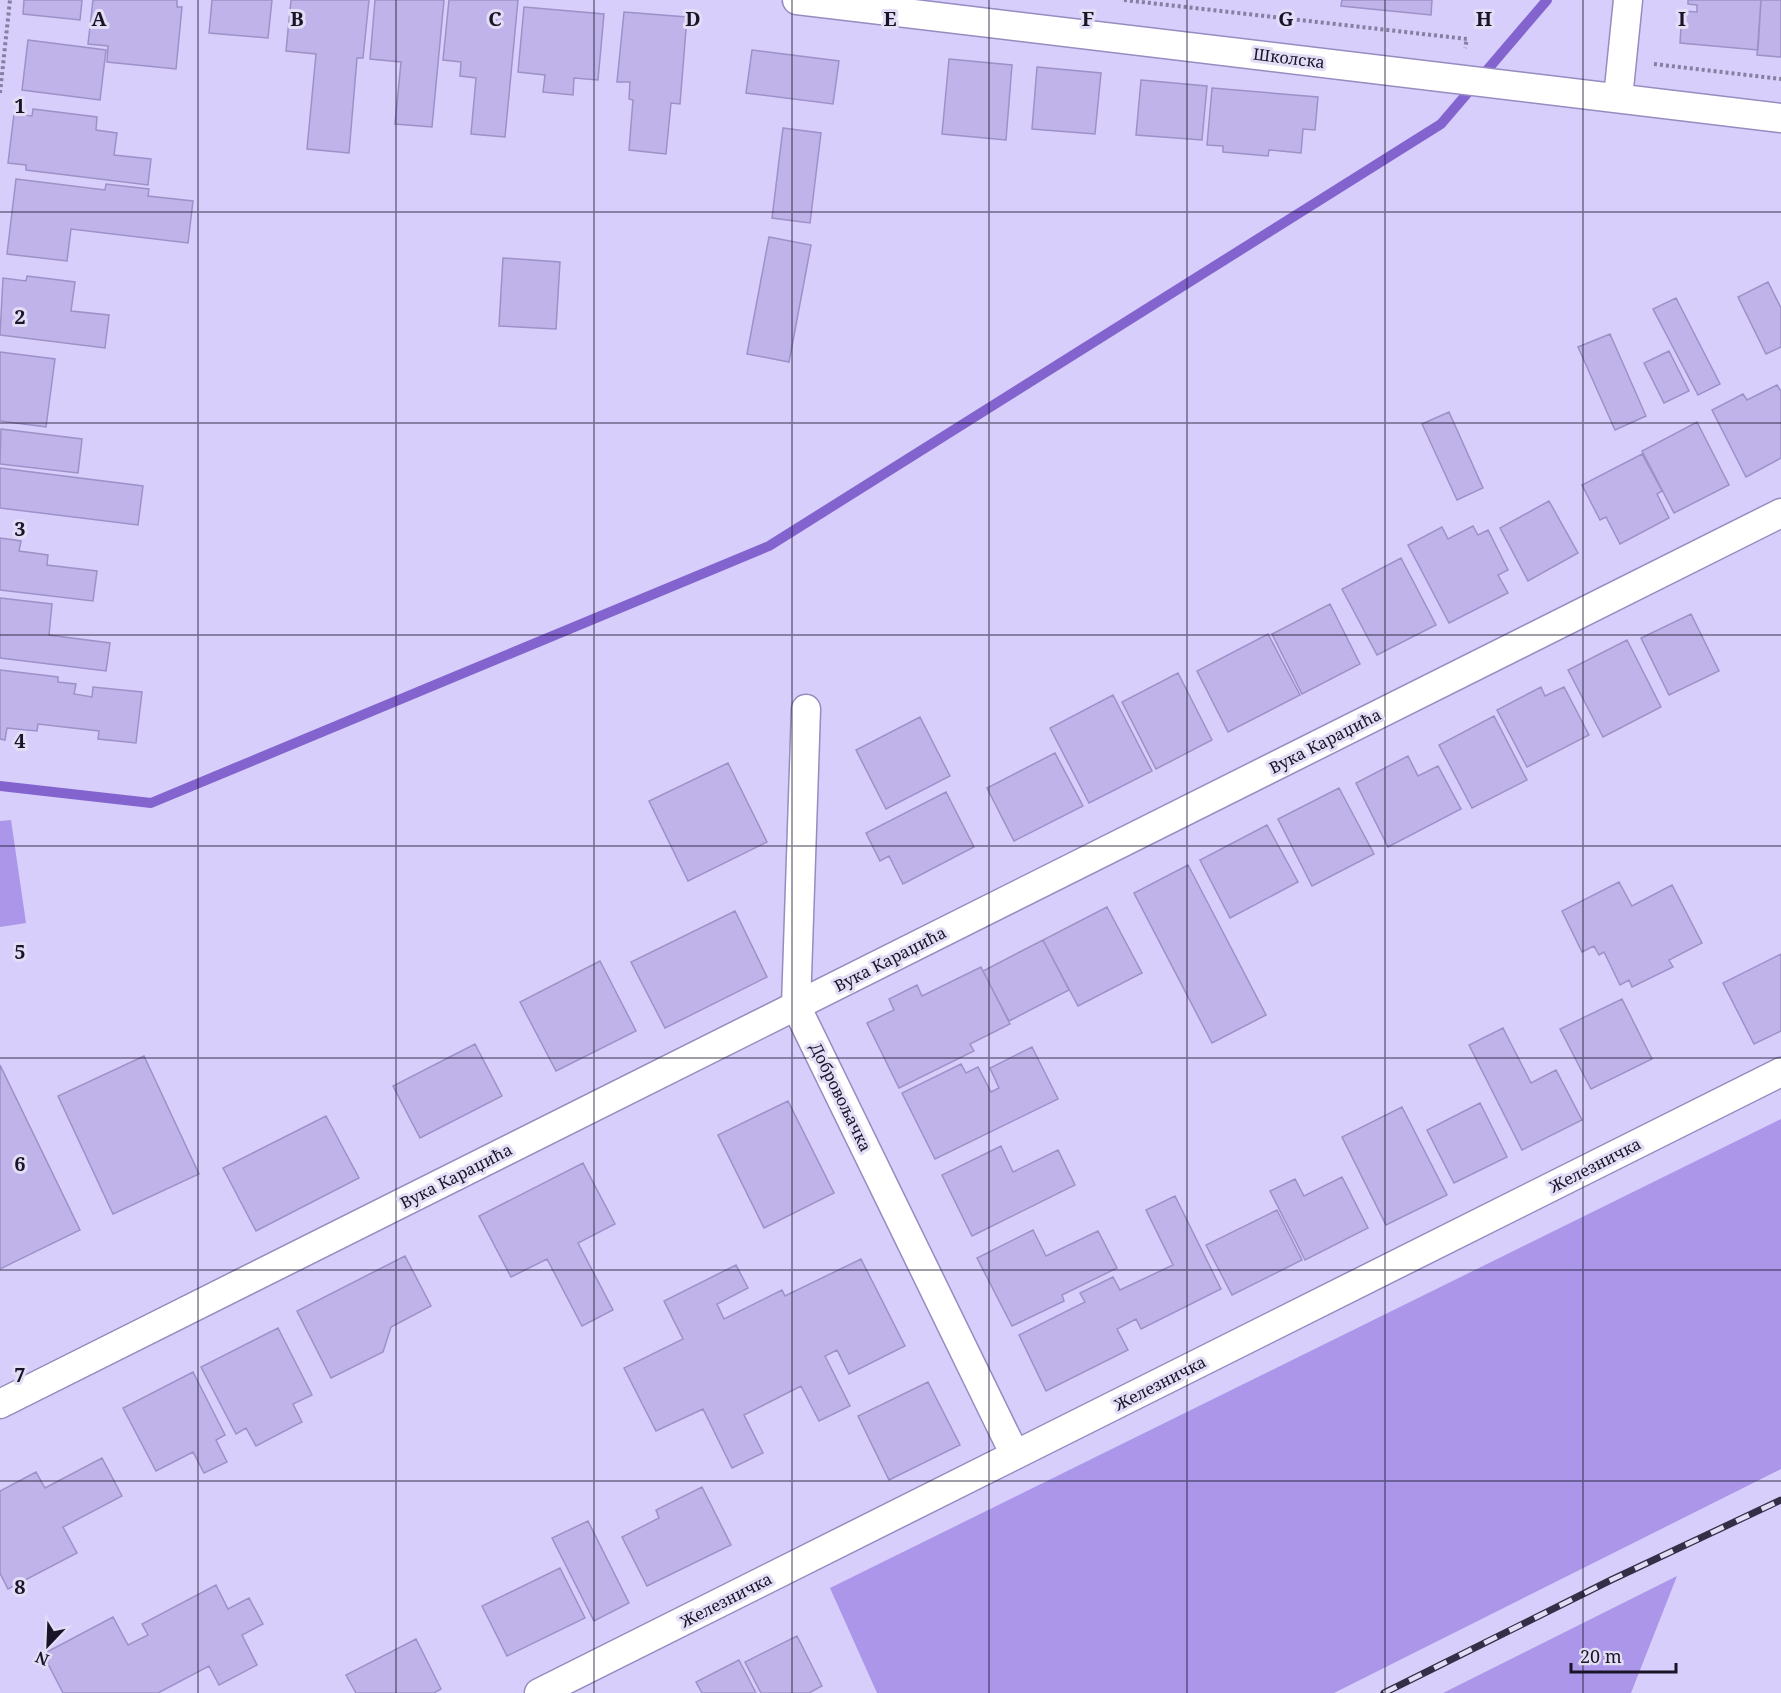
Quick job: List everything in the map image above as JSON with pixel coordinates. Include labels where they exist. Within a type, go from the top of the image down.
[{"type":"street","name":"Школска","points":[[797,0],[884,5],[1781,118]]},
{"type":"street","points":[[1618,98],[1628,0]]},
{"type":"street","name":"Вука Караџића","points":[[0,1404],[1781,513]]},
{"type":"street","name":"Добровољачка","points":[[806,709],[796,1006],[1015,1455]]},
{"type":"street","name":"Железничка","points":[[539,1693],[1781,1072]]},
{"type":"path","points":[[0,93],[10,0]]},
{"type":"path","points":[[1124,0],[1467,39],[1460,79]]},
{"type":"path","points":[[1622,60],[1781,79]]},
{"type":"shaded area","points":[[11,820],[26,923],[0,927],[0,821]]},
{"type":"shaded area","points":[[1781,1119],[1781,1469],[1334,1693],[877,1693],[830,1588]]},
{"type":"shaded area","points":[[1677,1576],[1631,1693],[1443,1693]]},
{"type":"building","points":[[24,0],[82,0],[80,20],[23,14]]},
{"type":"building","points":[[93,0],[177,0],[177,7],[182,7],[176,69],[107,62],[108,46],[88,44]]},
{"type":"building","points":[[212,0],[272,0],[268,38],[209,33]]},
{"type":"building","points":[[291,0],[369,0],[363,58],[357,58],[349,153],[307,149],[316,54],[286,51]]},
{"type":"building","points":[[375,0],[444,0],[432,127],[395,124],[401,62],[370,59]]},
{"type":"building","points":[[449,0],[518,0],[505,137],[471,134],[476,78],[460,76],[461,62],[443,60]]},
{"type":"building","points":[[1342,0],[1432,0],[1431,15],[1341,6]]},
{"type":"building","points":[[1688,0],[1761,0],[1758,50],[1680,43],[1682,11],[1697,12],[1697,5],[1688,4]]},
{"type":"building","points":[[1761,0],[1781,0],[1781,57],[1757,55]]},
{"type":"building","points":[[524,7],[604,14],[598,80],[574,78],[573,95],[543,92],[545,75],[518,72]]},
{"type":"building","points":[[624,12],[687,17],[680,104],[671,103],[666,154],[629,150],[633,100],[629,99],[630,82],[617,82]]},
{"type":"building","points":[[28,40],[106,50],[100,100],[22,90]]},
{"type":"building","points":[[752,50],[839,61],[833,104],[746,93]]},
{"type":"building","points":[[949,59],[1012,65],[1006,140],[942,134]]},
{"type":"building","points":[[1037,67],[1101,73],[1095,134],[1032,129]]},
{"type":"building","points":[[1141,80],[1207,86],[1202,140],[1136,135]]},
{"type":"building","points":[[1212,88],[1318,97],[1315,130],[1303,129],[1301,153],[1269,150],[1268,156],[1223,152],[1223,146],[1207,145]]},
{"type":"building","points":[[33,109],[97,117],[96,130],[117,133],[114,155],[151,159],[148,185],[26,170],[26,165],[8,163],[14,114],[32,116]]},
{"type":"building","points":[[783,128],[821,133],[810,223],[772,218]]},
{"type":"building","points":[[16,179],[105,190],[106,184],[149,189],[148,196],[193,201],[188,243],[71,229],[67,261],[7,254]]},
{"type":"building","points":[[769,237],[811,245],[789,362],[747,354]]},
{"type":"building","points":[[503,258],[560,262],[556,329],[499,326]]},
{"type":"building","points":[[27,276],[75,282],[71,311],[109,315],[105,348],[0,335],[3,278],[26,281]]},
{"type":"building","points":[[1768,282],[1781,308],[1781,347],[1766,354],[1738,297]]},
{"type":"building","points":[[1676,298],[1720,384],[1698,395],[1653,309]]},
{"type":"building","points":[[1610,334],[1646,416],[1615,430],[1578,347]]},
{"type":"building","points":[[1669,351],[1689,391],[1664,403],[1644,363]]},
{"type":"building","points":[[0,352],[55,359],[46,427],[0,421]]},
{"type":"building","points":[[1777,385],[1781,391],[1781,458],[1746,477],[1712,410],[1743,394],[1747,400]]},
{"type":"building","points":[[1449,412],[1483,488],[1457,500],[1422,424]]},
{"type":"building","points":[[1697,422],[1729,485],[1674,513],[1642,451]]},
{"type":"building","points":[[1,429],[82,439],[78,473],[0,464]]},
{"type":"building","points":[[1642,454],[1662,491],[1657,494],[1669,518],[1620,544],[1606,517],[1600,520],[1582,485]]},
{"type":"building","points":[[0,468],[143,486],[138,525],[0,508]]},
{"type":"building","points":[[1549,501],[1578,553],[1528,581],[1500,528]]},
{"type":"building","points":[[1473,526],[1478,535],[1488,530],[1508,570],[1498,575],[1508,593],[1449,623],[1408,545],[1442,527],[1448,539]]},
{"type":"building","points":[[0,538],[21,541],[19,551],[48,555],[47,565],[97,571],[93,601],[0,590]]},
{"type":"building","points":[[1401,558],[1436,625],[1377,655],[1342,589]]},
{"type":"building","points":[[0,598],[52,604],[49,635],[110,643],[106,671],[0,658]]},
{"type":"building","points":[[1330,604],[1360,664],[1302,694],[1272,634]]},
{"type":"building","points":[[1691,614],[1719,671],[1669,695],[1641,638]]},
{"type":"building","points":[[1268,634],[1300,695],[1228,732],[1197,671]]},
{"type":"building","points":[[1627,640],[1661,707],[1603,737],[1568,670]]},
{"type":"building","points":[[0,670],[58,677],[58,682],[76,684],[74,694],[92,697],[93,687],[142,692],[136,743],[98,739],[99,731],[38,724],[37,731],[7,728],[5,740],[0,739]]},
{"type":"building","points":[[1178,673],[1212,740],[1156,769],[1122,702]]},
{"type":"building","points":[[1541,687],[1545,696],[1564,687],[1589,735],[1527,767],[1497,710]]},
{"type":"building","points":[[1113,695],[1152,771],[1089,803],[1050,728]]},
{"type":"building","points":[[1494,716],[1527,780],[1472,808],[1439,745]]},
{"type":"building","points":[[920,717],[950,776],[886,809],[856,750]]},
{"type":"building","points":[[1055,753],[1083,806],[1014,841],[987,788]]},
{"type":"building","points":[[1408,756],[1418,776],[1438,766],[1461,809],[1388,847],[1356,783]]},
{"type":"building","points":[[728,763],[767,842],[688,881],[649,801]]},
{"type":"building","points":[[1339,788],[1374,854],[1312,886],[1278,819]]},
{"type":"building","points":[[946,792],[974,847],[903,884],[889,856],[880,861],[866,833]]},
{"type":"building","points":[[1267,825],[1298,882],[1230,918],[1200,860]]},
{"type":"building","points":[[1188,865],[1266,1015],[1212,1043],[1134,893]]},
{"type":"building","points":[[1619,882],[1632,906],[1672,885],[1702,943],[1669,960],[1673,967],[1632,987],[1629,980],[1620,985],[1604,952],[1599,955],[1594,946],[1582,952],[1562,911]]},
{"type":"building","points":[[1107,907],[1142,973],[1078,1006],[1043,940]]},
{"type":"building","points":[[735,911],[767,977],[665,1028],[631,962]]},
{"type":"building","points":[[1043,940],[1069,990],[1009,1021],[983,971]]},
{"type":"building","points":[[1781,954],[1781,1031],[1754,1044],[1723,983]]},
{"type":"building","points":[[600,961],[636,1031],[556,1071],[520,1002]]},
{"type":"building","points":[[981,967],[1010,1024],[970,1044],[974,1051],[899,1088],[867,1023],[894,1010],[889,999],[917,985],[922,996]]},
{"type":"building","points":[[1622,999],[1652,1059],[1591,1089],[1560,1029]]},
{"type":"building","points":[[1503,1028],[1531,1083],[1556,1070],[1582,1120],[1522,1150],[1469,1045]]},
{"type":"building","points":[[475,1044],[502,1096],[420,1138],[393,1086]]},
{"type":"building","points":[[1032,1047],[1058,1099],[935,1159],[902,1093],[961,1064],[966,1073],[978,1067],[991,1092],[999,1088],[990,1068]]},
{"type":"building","points":[[144,1056],[199,1174],[113,1214],[58,1096]]},
{"type":"building","points":[[0,1065],[80,1230],[0,1269]]},
{"type":"building","points":[[788,1101],[834,1193],[764,1228],[718,1135]]},
{"type":"building","points":[[1480,1103],[1507,1157],[1454,1183],[1427,1130]]},
{"type":"building","points":[[1402,1107],[1447,1195],[1386,1225],[1342,1137]]},
{"type":"building","points":[[326,1116],[359,1178],[256,1231],[223,1168]]},
{"type":"building","points":[[1001,1146],[1013,1172],[1058,1150],[1075,1185],[972,1236],[942,1175]]},
{"type":"building","points":[[583,1163],[615,1224],[578,1243],[613,1310],[582,1326],[547,1259],[511,1277],[479,1216]]},
{"type":"building","points":[[1342,1177],[1368,1228],[1305,1260],[1270,1191],[1295,1179],[1304,1196]]},
{"type":"building","points":[[1175,1196],[1221,1289],[1141,1329],[1136,1319],[1117,1329],[1128,1350],[1046,1391],[1019,1335],[1085,1302],[1080,1293],[1113,1277],[1120,1290],[1173,1265],[1146,1210]]},
{"type":"building","points":[[1277,1210],[1302,1260],[1232,1295],[1206,1245]]},
{"type":"building","points":[[1033,1230],[1046,1256],[1098,1231],[1117,1268],[1062,1295],[1064,1301],[1012,1326],[977,1258]]},
{"type":"building","points":[[405,1256],[431,1306],[391,1327],[383,1352],[331,1378],[297,1311]]},
{"type":"building","points":[[861,1259],[905,1346],[849,1374],[837,1350],[825,1356],[850,1406],[819,1421],[801,1386],[744,1415],[763,1453],[732,1468],[703,1409],[656,1431],[624,1368],[683,1339],[664,1301],[736,1265],[748,1288],[717,1304],[724,1319],[782,1290],[785,1296]]},
{"type":"building","points":[[278,1328],[312,1395],[293,1404],[302,1422],[256,1446],[246,1428],[236,1434],[201,1367]]},
{"type":"building","points":[[193,1372],[225,1435],[216,1440],[227,1462],[204,1473],[193,1452],[156,1471],[123,1408]]},
{"type":"building","points":[[928,1382],[960,1445],[889,1480],[858,1416]]},
{"type":"building","points":[[102,1458],[122,1496],[63,1527],[77,1553],[8,1589],[0,1573],[0,1491],[36,1472],[45,1488]]},
{"type":"building","points":[[702,1487],[731,1545],[647,1586],[622,1537],[659,1518],[656,1510]]},
{"type":"building","points":[[588,1521],[629,1603],[594,1621],[552,1538]]},
{"type":"building","points":[[560,1568],[585,1618],[507,1656],[482,1606]]},
{"type":"building","points":[[216,1585],[228,1609],[249,1598],[263,1624],[242,1635],[257,1665],[219,1685],[209,1666],[158,1693],[63,1693],[43,1654],[113,1617],[128,1645],[148,1635],[142,1624]]},
{"type":"building","points":[[797,1636],[822,1686],[809,1693],[761,1693],[745,1662]]},
{"type":"building","points":[[416,1639],[441,1689],[434,1693],[356,1693],[346,1675]]},
{"type":"building","points":[[739,1660],[756,1693],[702,1693],[696,1682]]},
{"type":"waterway","points":[[0,786],[151,803],[769,546],[1441,124],[1547,0]]},
{"type":"railway","points":[[1384,1693],[1611,1580],[1781,1500]]}]
